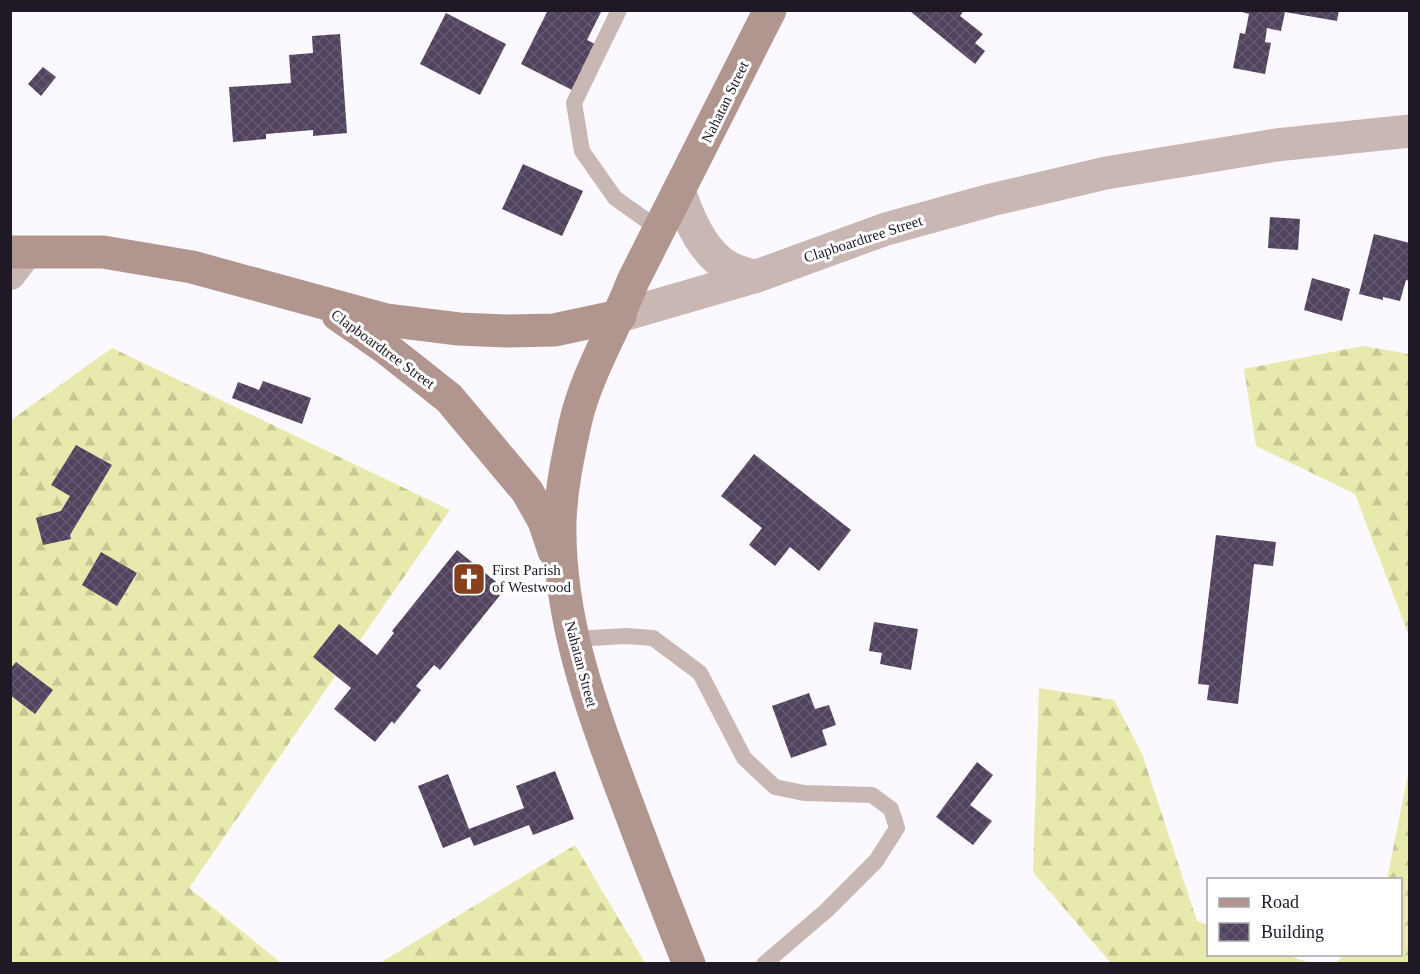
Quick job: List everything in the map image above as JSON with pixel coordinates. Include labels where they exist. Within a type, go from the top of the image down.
[{"type":"main road","name":"Nahatan Street","points":[[689,963],[599,728],[577,660],[562,573],[560,522],[575,421],[594,368],[620,316],[633,281],[680,193],[770,10]]},
{"type":"main road","name":"Clapboardtree Street","points":[[16,260],[103,252],[192,267],[320,304],[386,320],[459,329],[554,330],[620,316]]},
{"type":"main road","name":"Clapboardtree Street","points":[[320,304],[387,349],[448,398],[527,491],[544,521],[562,573]]},
{"type":"street","name":"Clapboardtree Street","points":[[620,316],[754,277],[886,229],[991,200],[1106,173],[1276,146],[1410,131]]},
{"type":"street","points":[[680,193],[686,212],[708,250],[730,268],[754,277]]},
{"type":"lane","points":[[619,10],[574,102],[582,151],[615,198],[660,230]]},
{"type":"lane","points":[[573,639],[626,636],[653,638],[700,673],[744,758],[775,787],[804,794],[872,795],[891,809],[897,828],[876,861],[827,910],[764,963]]},
{"type":"green space","points":[[1363,346],[1409,354],[1409,636],[1355,494],[1256,446],[1244,369]]},
{"type":"green space","points":[[112,348],[450,510],[189,888],[281,963],[11,963],[10,421]]},
{"type":"green space","points":[[1039,688],[1114,700],[1142,754],[1197,921],[1207,925],[1207,956],[1290,956],[1310,963],[1111,963],[1033,872]]},
{"type":"green space","points":[[1409,769],[1409,963],[1335,963],[1343,956],[1402,956],[1402,878],[1387,878]]},
{"type":"green space","points":[[575,845],[645,963],[380,963]]},
{"type":"building","points":[[548,10],[602,10],[587,40],[595,44],[572,90],[521,64]]},
{"type":"building","points":[[912,10],[964,10],[960,16],[983,34],[975,43],[985,51],[975,64],[911,12]]},
{"type":"building","points":[[1235,10],[1339,10],[1337,21],[1285,12],[1281,31],[1267,28],[1265,42],[1271,43],[1265,74],[1233,68],[1240,33],[1245,34],[1249,14]]},
{"type":"building","points":[[446,13],[506,44],[480,95],[420,64]]},
{"type":"building","points":[[340,34],[347,133],[313,136],[313,130],[266,134],[266,139],[233,142],[229,87],[291,83],[289,55],[313,53],[312,36]]},
{"type":"building","points":[[43,67],[56,77],[41,96],[28,84]]},
{"type":"building","points":[[523,164],[583,191],[562,236],[502,209]]},
{"type":"building","points":[[1270,217],[1300,219],[1298,250],[1268,248]]},
{"type":"building","points":[[1374,234],[1410,243],[1410,281],[1406,280],[1400,301],[1383,297],[1383,300],[1359,294]]},
{"type":"building","points":[[1312,278],[1350,289],[1342,321],[1304,310]]},
{"type":"building","points":[[263,381],[311,398],[302,424],[232,398],[238,382],[259,390]]},
{"type":"building","points":[[76,445],[112,465],[70,535],[71,539],[43,545],[36,518],[61,511],[70,496],[51,485]]},
{"type":"building","points":[[754,454],[851,530],[819,571],[790,547],[775,566],[749,545],[762,528],[721,496]]},
{"type":"building","points":[[1216,535],[1276,542],[1273,566],[1254,564],[1238,704],[1207,700],[1209,685],[1198,684]]},
{"type":"building","points":[[457,550],[505,589],[440,670],[434,665],[416,686],[421,690],[394,724],[392,721],[375,742],[334,709],[351,688],[313,657],[339,624],[377,655],[394,633],[392,631]]},
{"type":"building","points":[[101,552],[137,573],[117,606],[82,585]]},
{"type":"building","points":[[874,622],[918,629],[911,670],[880,664],[882,653],[869,651]]},
{"type":"building","points":[[16,662],[53,690],[35,714],[10,695],[10,669]]},
{"type":"building","points":[[809,693],[815,709],[829,705],[836,725],[822,730],[827,745],[791,758],[772,706]]},
{"type":"building","points":[[977,762],[993,775],[970,805],[992,821],[973,845],[936,817]]},
{"type":"building","points":[[555,771],[574,819],[533,835],[529,825],[474,846],[470,837],[443,848],[418,786],[448,774],[469,829],[524,808],[516,786]]},
{"type":"place","name":"First Parish of Westwood","points":[[469,579]]}]
